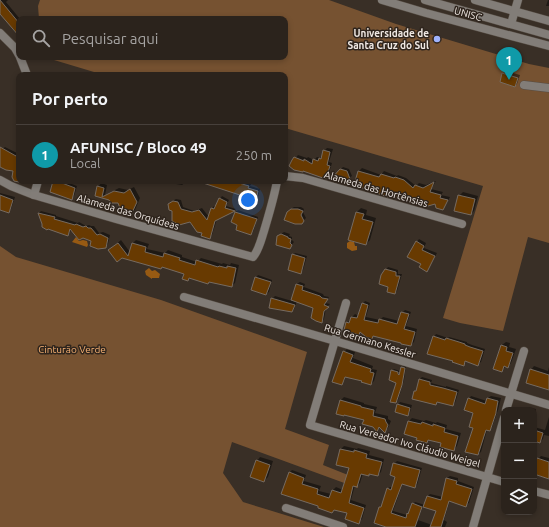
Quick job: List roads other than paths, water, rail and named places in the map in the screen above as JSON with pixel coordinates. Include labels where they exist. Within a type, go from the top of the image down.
[{"type":"street","name":"UNISC","points":[[382,0],[549,46]]},
{"type":"street","points":[[420,0],[422,12]]},
{"type":"street","name":"UNISC","points":[[428,0],[549,35]]},
{"type":"street","points":[[422,12],[428,0]]},
{"type":"street","points":[[475,0],[549,21]]},
{"type":"street","points":[[511,24],[518,0]]},
{"type":"street","points":[[0,33],[16,50]]},
{"type":"street","points":[[21,60],[26,72]]},
{"type":"street","points":[[524,85],[549,88]]},
{"type":"street","name":"Alameda das Hortênsias","points":[[288,176],[304,178],[462,224]]},
{"type":"street","name":"Alameda das Orquídeas","points":[[0,180],[34,195],[253,257],[256,254],[266,223],[276,184]]},
{"type":"street","points":[[34,195],[37,184]]},
{"type":"street","name":"Rua Germano Kessler","points":[[184,297],[549,406]]},
{"type":"street","points":[[335,341],[346,303]]},
{"type":"street","name":"Rua Vereador Ivo Cláudio Weigel","points":[[335,341],[310,425],[501,481]]},
{"type":"street","points":[[507,407],[524,351]]},
{"type":"street","points":[[472,527],[501,428]]},
{"type":"street","points":[[537,492],[549,495]]},
{"type":"street","points":[[286,508],[343,527]]},
{"type":"place","name":"Universidade de Santa Cruz do Sul","points":[[437,39]]},
{"type":"place","name":"AFUNISC / Bloco 49","points":[[509,80]]},
{"type":"park label","name":"Cinturão Verde","points":[[72,349]]}]
